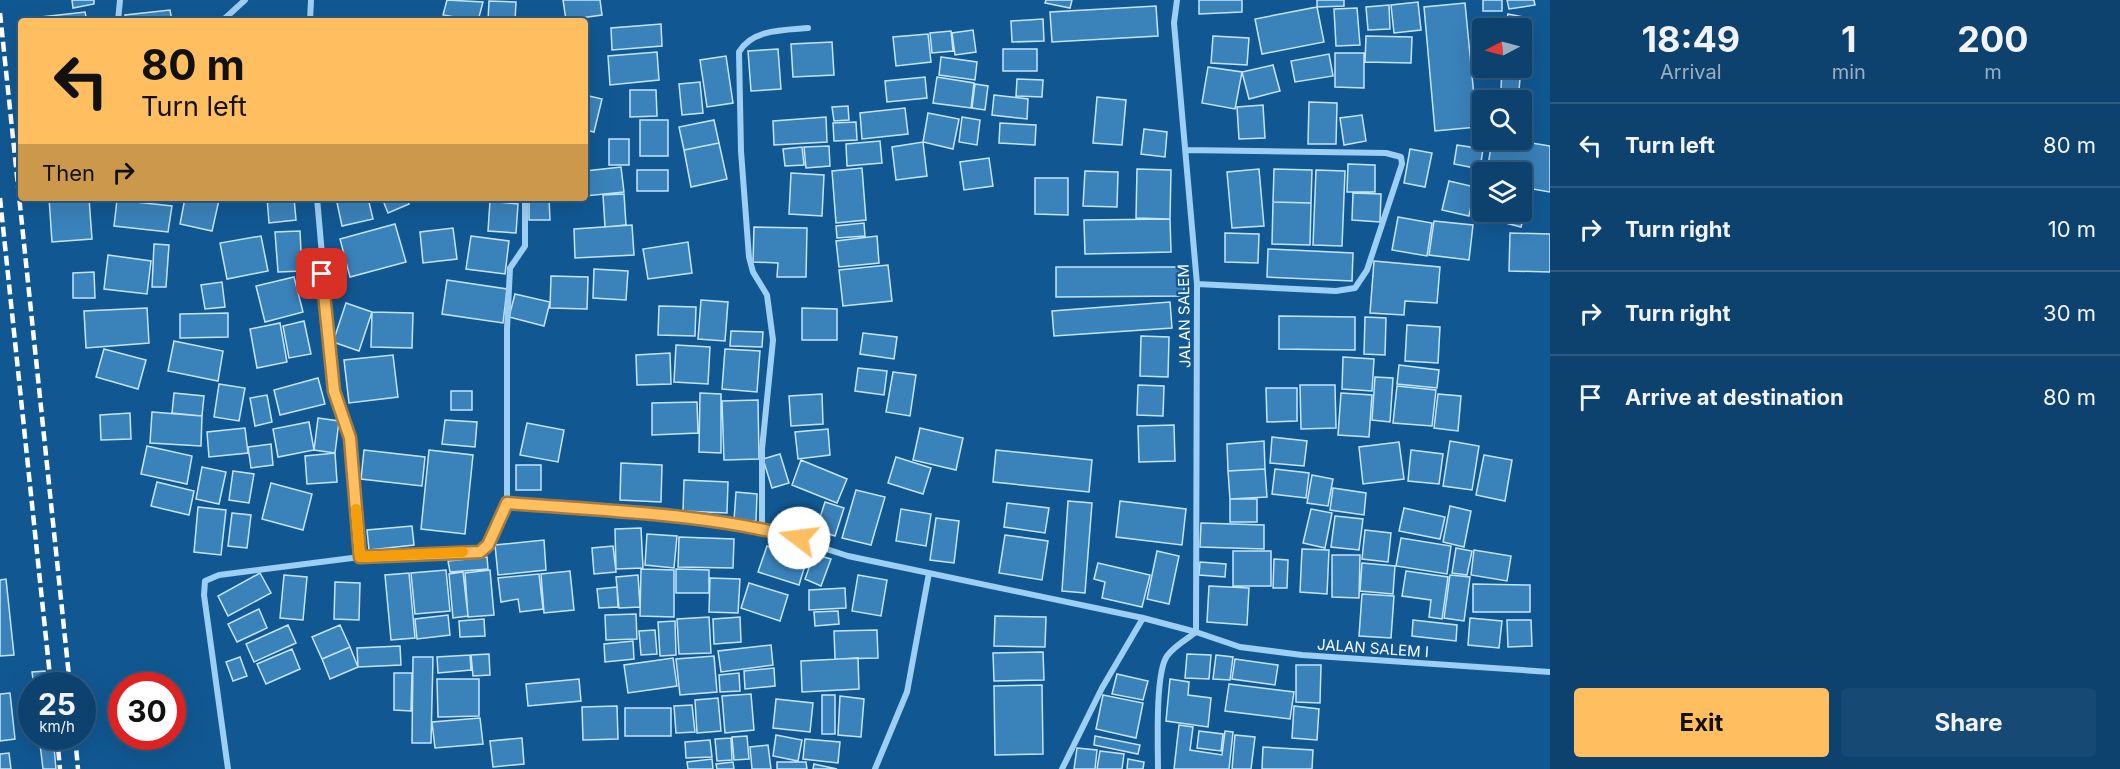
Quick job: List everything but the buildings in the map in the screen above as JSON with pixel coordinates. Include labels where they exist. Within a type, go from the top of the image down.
[{"type":"street","points":[[118,18],[120,0]]},
{"type":"street","points":[[225,18],[244,0]]},
{"type":"street","points":[[310,18],[311,0]]},
{"type":"street","name":"JALAN SALEM","points":[[1177,0],[1174,22],[1197,284],[1196,632]]},
{"type":"street","points":[[762,528],[762,449],[773,340],[767,295],[753,272],[749,257],[741,151],[739,52],[744,42],[769,32],[808,28]]},
{"type":"street","points":[[1186,150],[1386,153],[1401,157],[1402,164],[1367,270],[1355,288],[1336,291],[1197,284]]},
{"type":"street","points":[[317,201],[334,391],[350,438],[360,557]]},
{"type":"street","points":[[228,769],[204,596],[205,581],[219,575],[360,557],[480,552],[488,545],[507,503],[507,329],[510,268],[525,246],[525,201]]},
{"type":"street","name":"JALAN SALEM I","points":[[507,503],[669,516],[762,528],[848,556],[1143,618],[1240,647],[1302,655],[1550,672]]},
{"type":"street","points":[[875,769],[907,692],[929,573]]},
{"type":"street","points":[[1062,769],[1102,688],[1143,618]]},
{"type":"street","points":[[1158,769],[1159,708],[1164,662],[1173,650],[1196,632]]},
{"type":"railway","points":[[0,13],[18,186]]},
{"type":"railway","points":[[0,198],[50,672]]},
{"type":"railway","points":[[20,201],[69,672]]},
{"type":"railway","points":[[58,750],[60,769]]},
{"type":"railway","points":[[76,750],[78,769]]},
{"type":"slow traffic","points":[[356,509],[360,557],[463,552]]},
{"type":"route","points":[[322,274],[334,391],[350,438],[360,557],[480,552],[488,545],[507,503],[669,516],[762,528],[799,538]]}]
